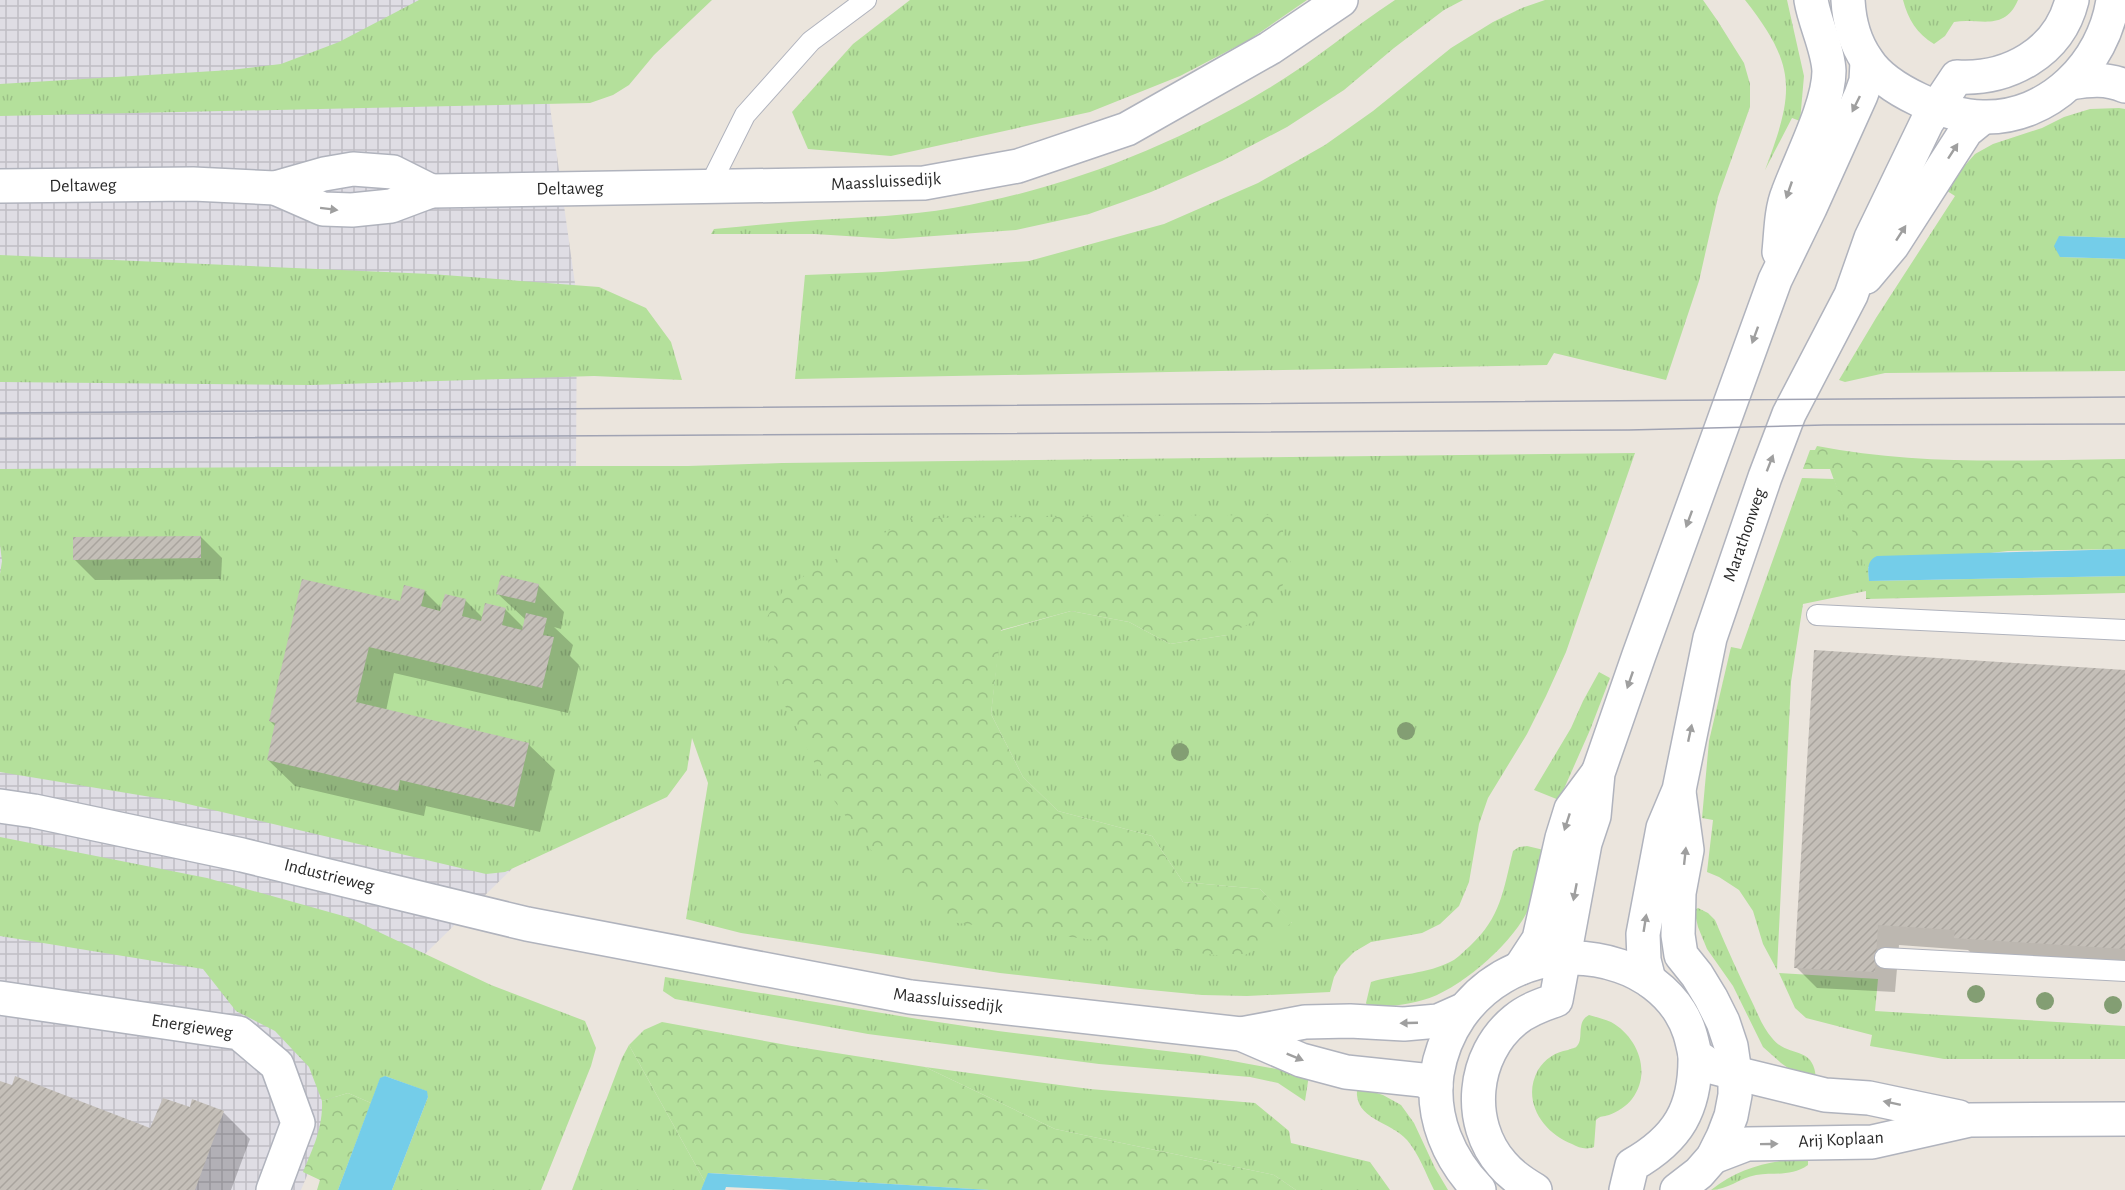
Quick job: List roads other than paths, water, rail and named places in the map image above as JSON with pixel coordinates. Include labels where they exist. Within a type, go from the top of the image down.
[{"type":"main road","name":"Maassluissedijk","points":[[709,187],[924,183],[1018,166],[1127,129],[1270,48],[1341,0]]},
{"type":"main road","points":[[1775,280],[1786,196],[1825,96],[1829,73],[1827,57],[1817,29],[1811,0]]},
{"type":"main road","points":[[1534,1190],[1502,1164],[1489,1146],[1481,1125],[1478,1108],[1480,1079],[1487,1057],[1498,1037],[1514,1020],[1534,1008],[1556,1000],[1584,843],[1594,816],[1598,773],[1775,280],[1810,208],[1866,81],[1867,62],[1852,25],[1848,0]]},
{"type":"main road","name":"Marathonweg","points":[[1649,980],[1644,960],[1643,934],[1663,828],[1678,790],[1710,638],[1789,414],[1851,295],[1871,237],[1936,107],[1957,77],[1975,78],[2010,71],[2041,51],[2063,23],[2072,0]]},
{"type":"main road","points":[[1867,62],[1890,83],[1918,100],[1936,107],[1958,114],[1982,117],[2020,112],[2038,105],[2070,83],[2090,61],[2116,17],[2086,0]]},
{"type":"main road","points":[[2070,83],[2093,79],[2111,80],[2125,86]]},
{"type":"main road","name":"Marathonweg","points":[[1851,295],[1892,246],[1966,131],[1982,117]]},
{"type":"main road","name":"Deltaweg","points":[[0,186],[193,184],[274,188],[323,209],[352,210],[392,206],[431,191],[709,187]]},
{"type":"main road","points":[[1520,968],[1539,939],[1562,838],[1571,809],[1598,773]]},
{"type":"main road","name":"Marathonweg","points":[[1678,790],[1687,850],[1679,893],[1678,935],[1681,955],[1711,998],[1723,1022],[1731,1046],[1735,1072]]},
{"type":"main road","name":"Industrieweg","points":[[0,806],[34,811],[242,855],[527,924],[657,949]]},
{"type":"main road","name":"Maassluissedijk","points":[[657,949],[910,997],[1241,1035],[1301,1060],[1346,1072],[1422,1080],[1478,1108]]},
{"type":"main road","points":[[1479,1190],[1463,1173],[1450,1152],[1437,1107],[1436,1086],[1445,1044],[1453,1026],[1489,985],[1520,968],[1540,961],[1585,958],[1629,969],[1649,980],[1680,1012],[1690,1033],[1695,1055],[1695,1078],[1691,1100],[1682,1121],[1668,1140],[1632,1166],[1626,1190]]},
{"type":"main road","name":"Energieweg","points":[[0,998],[239,1033],[277,1065],[298,1123],[273,1190]]},
{"type":"main road","name":"Maassluissedijk","points":[[1241,1035],[1305,1022],[1350,1021],[1404,1024],[1437,1021],[1465,1010]]},
{"type":"main road","name":"Arij Koplaan","points":[[1695,1055],[1712,1067],[1825,1095],[1869,1098],[1970,1120]]},
{"type":"main road","points":[[1677,1190],[1699,1173],[1713,1157],[1723,1137],[1731,1116],[1735,1095],[1735,1072]]},
{"type":"main road","name":"Arij Koplaan","points":[[1713,1157],[1747,1144],[1872,1142],[1970,1120],[2125,1119]]},
{"type":"lane","points":[[709,187],[745,115],[811,41],[866,0]]},
{"type":"lane","points":[[1817,615],[2125,630]]},
{"type":"lane","points":[[1885,958],[2125,971]]},
{"type":"water","points":[[2059,236],[2125,238],[2125,259],[2060,257],[2054,246]]},
{"type":"water","points":[[2125,549],[2125,576],[1869,581],[1869,563],[1877,556]]},
{"type":"water","points":[[385,1076],[427,1091],[428,1097],[392,1190],[338,1190],[380,1078]]},
{"type":"water","points":[[708,1173],[990,1190],[790,1190],[726,1187],[725,1190],[701,1190]]},
{"type":"tram line","points":[[0,413],[2125,397]]},
{"type":"tram line","points":[[0,439],[1629,430],[1824,425],[2125,424]]}]
